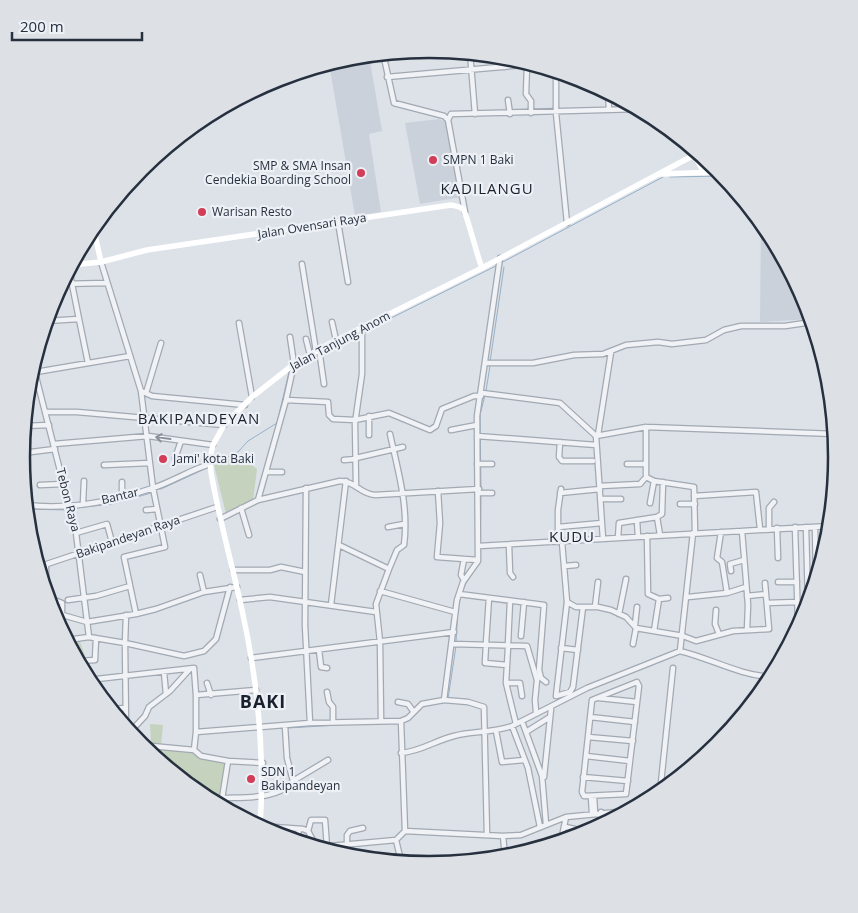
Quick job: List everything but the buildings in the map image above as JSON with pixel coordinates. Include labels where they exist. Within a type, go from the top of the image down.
[{"type":"main road","name":"Jalan Tanjung Anom","points":[[261,818],[263,763],[261,726],[256,690],[240,600],[234,587],[233,570],[217,507],[210,464],[213,445],[224,425],[252,397],[310,354],[336,340],[362,331],[482,268],[500,262],[567,223],[692,157]]},
{"type":"main road","points":[[698,163],[704,173]]},
{"type":"main road","points":[[660,174],[710,173]]},
{"type":"main road","name":"Jalan Ovensari Raya","points":[[79,264],[101,262],[148,250],[451,205],[460,208],[465,214]]},
{"type":"main road","points":[[465,214],[474,250],[482,268]]},
{"type":"main road","points":[[96,237],[101,262]]},
{"type":"street","points":[[384,60],[392,97],[397,104],[444,116],[448,120]]},
{"type":"street","points":[[470,60],[475,114]]},
{"type":"street","points":[[387,77],[511,66]]},
{"type":"street","points":[[524,69],[526,94],[531,101],[531,112]]},
{"type":"street","points":[[556,79],[556,113],[567,223]]},
{"type":"street","points":[[508,100],[510,114]]},
{"type":"street","points":[[608,101],[609,110]]},
{"type":"street","points":[[465,214],[448,120],[450,114],[556,113],[625,109]]},
{"type":"street","points":[[338,222],[348,282]]},
{"type":"street","points":[[101,262],[130,356],[144,392],[152,396],[245,405]]},
{"type":"street","points":[[447,699],[454,645],[455,612],[464,580],[476,566],[480,546],[480,464],[477,425],[488,363],[500,262]]},
{"type":"street","points":[[302,264],[324,384]]},
{"type":"street","points":[[88,363],[70,284],[107,283]]},
{"type":"street","points":[[54,320],[79,319]]},
{"type":"street","points":[[332,322],[336,340]]},
{"type":"street","points":[[239,323],[252,397]]},
{"type":"street","points":[[488,363],[533,363],[574,355],[594,356],[611,352],[626,345],[658,342],[672,344],[706,340],[724,330],[741,326],[785,326],[805,323]]},
{"type":"street","points":[[356,486],[355,420],[362,374],[362,331]]},
{"type":"street","points":[[258,500],[294,364],[290,337]]},
{"type":"street","points":[[306,339],[310,354]]},
{"type":"street","points":[[136,614],[124,557],[164,548],[153,489],[144,403],[144,392],[161,343]]},
{"type":"street","points":[[603,539],[596,445],[611,352]]},
{"type":"street","points":[[40,371],[130,356]]},
{"type":"street","name":"Tebon Raya","points":[[37,386],[71,506],[80,554],[89,637]]},
{"type":"street","points":[[286,400],[326,401],[329,403],[331,418],[355,420],[389,413],[430,430],[436,426],[442,409],[483,394],[560,403],[597,435]]},
{"type":"street","points":[[144,403],[152,396]]},
{"type":"street","points":[[45,412],[146,417],[224,425]]},
{"type":"street","points":[[369,416],[369,435]]},
{"type":"street","points":[[31,426],[49,425]]},
{"type":"street","points":[[451,430],[477,425]]},
{"type":"street","points":[[597,435],[646,427],[827,434]]},
{"type":"street","points":[[584,607],[573,689],[557,697],[555,692],[567,602],[565,566],[558,527],[561,491],[640,484],[646,477],[646,427]]},
{"type":"street","points":[[381,720],[380,642],[376,612],[380,591],[389,569],[397,550],[404,545],[404,493],[390,434]]},
{"type":"street","points":[[31,452],[54,446],[148,436],[213,445]]},
{"type":"street","points":[[479,437],[596,445]]},
{"type":"street","points":[[175,458],[181,441]]},
{"type":"street","points":[[560,442],[559,457],[562,461],[593,461]]},
{"type":"street","points":[[344,460],[403,447]]},
{"type":"street","points":[[104,465],[150,463]]},
{"type":"street","name":"Bantar","points":[[33,505],[71,506],[153,489],[210,464]]},
{"type":"street","points":[[480,464],[492,464]]},
{"type":"street","points":[[627,464],[646,464]]},
{"type":"street","points":[[266,472],[282,472]]},
{"type":"street","points":[[646,477],[654,481],[693,486],[694,533],[688,597],[680,651]]},
{"type":"street","points":[[83,503],[84,481]]},
{"type":"street","points":[[331,605],[346,481]]},
{"type":"street","points":[[220,519],[258,500],[306,488],[346,481],[368,495],[438,491],[492,493]]},
{"type":"street","points":[[650,503],[653,496],[654,481]]},
{"type":"street","points":[[122,482],[122,496]]},
{"type":"street","points":[[618,538],[618,525],[657,517],[662,514],[663,482]]},
{"type":"street","points":[[40,485],[64,484]]},
{"type":"street","points":[[306,488],[304,601],[310,723]]},
{"type":"street","points":[[438,491],[440,523],[437,557],[478,560]]},
{"type":"street","points":[[694,496],[756,492],[760,529]]},
{"type":"street","points":[[600,499],[621,499]]},
{"type":"street","points":[[769,529],[768,512],[770,505],[774,502]]},
{"type":"street","points":[[680,504],[694,504]]},
{"type":"street","name":"Bakipandeyan Raya","points":[[46,565],[217,507]]},
{"type":"street","points":[[241,508],[249,535]]},
{"type":"street","points":[[146,510],[157,509]]},
{"type":"street","points":[[657,517],[660,536]]},
{"type":"street","points":[[637,520],[638,537]]},
{"type":"street","points":[[558,527],[602,523]]},
{"type":"street","points":[[76,533],[106,524],[112,542]]},
{"type":"street","points":[[388,527],[404,524]]},
{"type":"street","points":[[815,526],[816,553]]},
{"type":"street","points":[[480,546],[822,526]]},
{"type":"street","points":[[796,527],[797,610]]},
{"type":"street","points":[[806,527],[807,583]]},
{"type":"street","points":[[777,528],[778,558]]},
{"type":"street","points":[[742,530],[747,596],[747,630]]},
{"type":"street","points":[[721,532],[717,558],[722,561],[727,594]]},
{"type":"street","points":[[648,536],[648,594],[658,599],[668,598]]},
{"type":"street","points":[[339,545],[389,569]]},
{"type":"street","points":[[509,545],[510,573],[513,577]]},
{"type":"street","points":[[464,559],[461,575],[464,580]]},
{"type":"street","points":[[723,566],[744,560]]},
{"type":"street","points":[[730,564],[731,571]]},
{"type":"street","points":[[565,566],[576,565]]},
{"type":"street","points":[[233,570],[270,570],[281,567],[305,572]]},
{"type":"street","points":[[200,575],[204,592]]},
{"type":"street","points":[[619,614],[626,579]]},
{"type":"street","points":[[595,607],[598,582]]},
{"type":"street","points":[[567,602],[576,607],[595,607],[619,614],[635,626],[700,641],[719,634],[769,629],[765,582]]},
{"type":"street","points":[[778,582],[797,582]]},
{"type":"street","points":[[68,600],[85,598],[130,586]]},
{"type":"street","points":[[63,615],[87,622],[136,614],[204,592],[234,587],[216,639],[204,651],[184,656],[96,638],[74,639]]},
{"type":"street","points":[[688,597],[727,594],[746,587]]},
{"type":"street","points":[[396,596],[399,589]]},
{"type":"street","points":[[380,591],[455,612]]},
{"type":"street","points":[[461,594],[544,605],[539,670],[541,678],[546,682]]},
{"type":"street","points":[[747,596],[766,594]]},
{"type":"street","points":[[240,600],[262,597],[304,601],[376,612]]},
{"type":"street","points":[[488,598],[485,663],[507,666]]},
{"type":"street","points":[[654,630],[658,599]]},
{"type":"street","points":[[510,600],[506,683],[514,725],[540,827]]},
{"type":"street","points":[[57,601],[62,604],[62,613]]},
{"type":"street","points":[[522,636],[524,602]]},
{"type":"street","points":[[767,603],[797,602]]},
{"type":"street","points":[[633,644],[638,607]]},
{"type":"street","points":[[716,610],[715,624],[719,634]]},
{"type":"street","points":[[125,716],[126,615]]},
{"type":"street","points":[[251,658],[454,632]]},
{"type":"street","points":[[86,661],[95,660],[96,638]]},
{"type":"street","points":[[454,645],[486,643],[527,646],[537,680],[536,712]]},
{"type":"street","points":[[561,648],[578,650]]},
{"type":"street","points":[[318,650],[321,667],[327,668]]},
{"type":"street","points":[[401,753],[425,749],[453,736],[486,733],[514,725],[536,712],[587,688],[680,651],[707,659],[741,673],[762,676]]},
{"type":"street","points":[[135,727],[146,716],[149,706],[181,681],[190,668]]},
{"type":"street","points":[[98,679],[194,668],[196,671],[196,732],[194,750]]},
{"type":"street","points":[[661,781],[673,668]]},
{"type":"street","points":[[164,672],[166,694]]},
{"type":"street","points":[[637,682],[639,686],[626,794],[592,797],[582,795],[592,701],[597,698],[637,682]]},
{"type":"street","points":[[207,683],[211,695]]},
{"type":"street","points":[[506,683],[520,683],[522,696]]},
{"type":"street","points":[[196,695],[256,690]]},
{"type":"street","points":[[327,692],[328,702],[333,706],[333,722]]},
{"type":"street","points":[[597,698],[638,702]]},
{"type":"street","points":[[196,732],[310,723],[381,720],[401,722],[408,718],[422,704],[447,699],[484,706],[487,835]]},
{"type":"street","points":[[398,702],[408,704],[413,711]]},
{"type":"street","points":[[120,708],[125,708]]},
{"type":"street","points":[[546,824],[543,784],[551,709]]},
{"type":"street","points":[[526,732],[550,717]]},
{"type":"street","points":[[590,717],[635,722]]},
{"type":"street","points":[[401,722],[405,831]]},
{"type":"street","points":[[523,724],[543,784]]},
{"type":"street","points":[[285,726],[287,758],[293,781]]},
{"type":"street","points":[[496,731],[502,762],[524,760]]},
{"type":"street","points":[[588,737],[633,742]]},
{"type":"street","points":[[155,746],[194,750],[201,756],[228,761],[263,763]]},
{"type":"street","points":[[586,756],[630,761]]},
{"type":"street","points":[[223,798],[280,792],[293,781],[328,760]]},
{"type":"street","points":[[222,798],[228,761]]},
{"type":"street","points":[[584,777],[628,781]]},
{"type":"street","points":[[592,797],[593,813]]},
{"type":"street","points":[[363,828],[350,831],[347,835],[347,846],[396,840],[405,831],[503,836],[521,834],[566,817],[609,812]]},
{"type":"street","points":[[566,817],[566,827]]},
{"type":"street","points":[[311,837],[308,831],[312,820],[325,820],[327,842]]},
{"type":"street","points":[[284,828],[308,831]]},
{"type":"street","points":[[562,832],[562,828],[573,828]]},
{"type":"street","points":[[299,829],[299,833]]},
{"type":"street","points":[[503,836],[504,848]]},
{"type":"street","points":[[396,840],[399,854]]},
{"type":"shaded area","name":"SMP & SMA Insan Cendekia Boarding School","points":[[370,62],[382,131],[369,134],[381,212],[355,216],[330,70]]},
{"type":"shaded area","name":"SMPN 1 Baki","points":[[439,119],[446,122],[461,197],[420,204],[405,123]]},
{"type":"shaded area","points":[[761,235],[787,280],[804,319],[760,322]]},
{"type":"green space","points":[[237,454],[257,469],[253,501],[226,514],[214,465]]},
{"type":"green space","points":[[79,639],[85,656],[83,656],[75,640]]},
{"type":"green space","points":[[150,724],[163,725],[161,745],[151,743]]},
{"type":"green space","points":[[158,749],[193,752],[201,759],[228,763],[223,798],[186,773]]},
{"type":"waterway","points":[[670,177],[713,176]]},
{"type":"waterway","points":[[501,263],[663,177]]},
{"type":"waterway","points":[[363,332],[498,265]]},
{"type":"waterway","points":[[490,362],[504,267]]},
{"type":"waterway","points":[[353,337],[359,334]]},
{"type":"waterway","points":[[300,366],[304,363]]},
{"type":"waterway","points":[[486,391],[490,366]]},
{"type":"waterway","points":[[214,464],[238,452],[248,441],[277,423],[289,372]]},
{"type":"waterway","points":[[481,488],[480,415],[485,395]]},
{"type":"waterway","points":[[161,489],[207,468]]},
{"type":"waterway","points":[[76,508],[112,504],[151,493]]},
{"type":"waterway","points":[[480,558],[481,494]]},
{"type":"waterway","points":[[33,509],[67,510]]},
{"type":"waterway","points":[[462,593],[466,583],[479,564]]},
{"type":"waterway","points":[[458,605],[461,597]]},
{"type":"waterway","points":[[456,642],[458,609]]},
{"type":"waterway","points":[[448,699],[456,646]]},
{"type":"waterway","points":[[430,705],[445,702]]},
{"type":"waterway","points":[[388,723],[399,723]]},
{"type":"waterway","points":[[288,728],[354,724]]},
{"type":"place","name":"SMPN 1 Baki","points":[[433,160]]},
{"type":"place","name":"SMP & SMA Insan Cendekia Boarding School","points":[[361,173]]},
{"type":"place","name":"Warisan Resto","points":[[202,212]]},
{"type":"place","name":"Jami' kota Baki","points":[[163,459]]},
{"type":"place","name":"SDN 1 Bakipandeyan","points":[[251,779]]},
{"type":"district","name":"KADILANGU","points":[[487,189]]},
{"type":"district","name":"BAKIPANDEYAN","points":[[199,419]]},
{"type":"district","name":"KUDU","points":[[572,537]]},
{"type":"district","name":"BAKI","points":[[263,702]]}]
